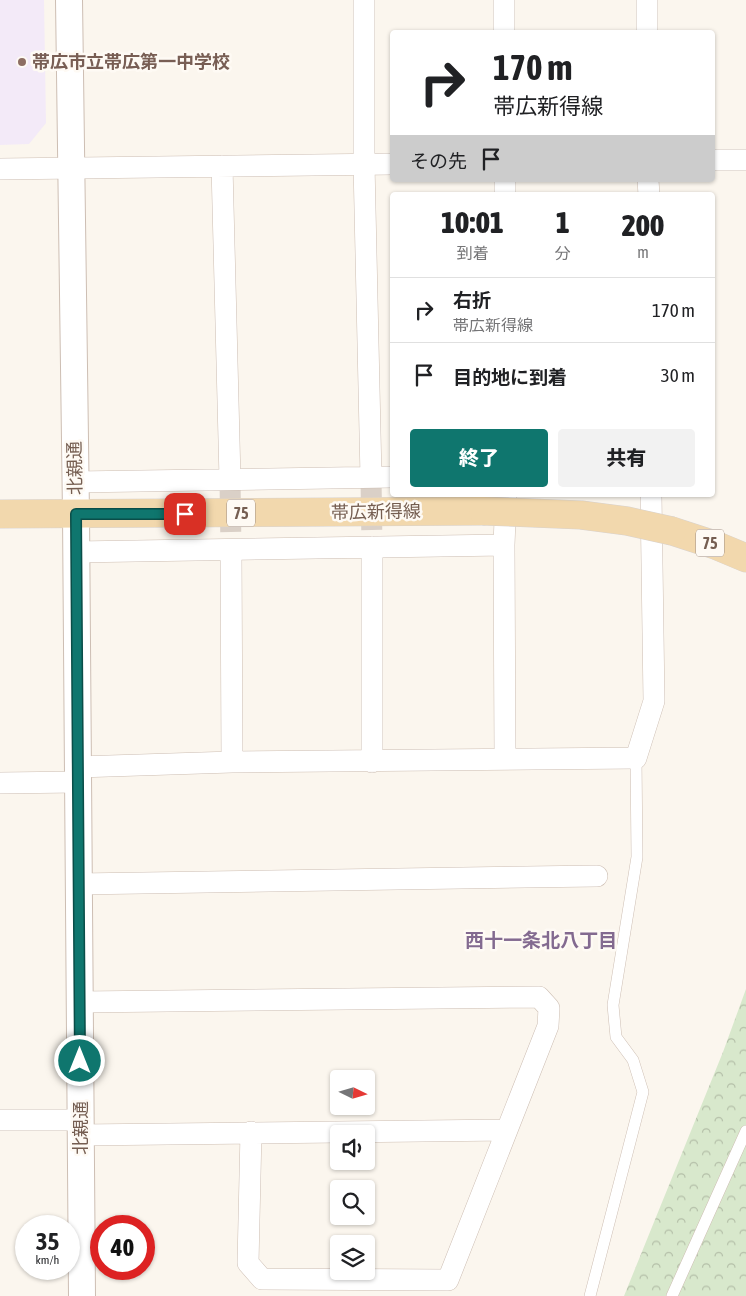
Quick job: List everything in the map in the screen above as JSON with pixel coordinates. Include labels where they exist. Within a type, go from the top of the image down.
[{"type":"main road","name":"帯広新得線","points":[[0,514],[483,511],[581,515],[627,521],[672,531],[716,545],[746,558]]},
{"type":"street","name":"北親通","points":[[69,0],[76,514],[82,1296]]},
{"type":"street","points":[[364,0],[364,164],[371,477]]},
{"type":"street","points":[[504,0],[504,30]]},
{"type":"street","points":[[647,0],[647,30]]},
{"type":"street","points":[[715,160],[746,160]]},
{"type":"street","points":[[0,169],[390,164]]},
{"type":"street","points":[[222,166],[230,479]]},
{"type":"street","points":[[75,482],[390,477]]},
{"type":"street","points":[[505,759],[504,544],[506,497]]},
{"type":"street","points":[[0,782],[232,762],[636,758],[654,701],[651,497]]},
{"type":"street","points":[[76,552],[504,544]]},
{"type":"street","points":[[372,547],[372,762]]},
{"type":"street","points":[[230,550],[232,762]]},
{"type":"street","points":[[78,884],[597,876]]},
{"type":"street","points":[[80,1002],[538,997],[548,1008],[548,1026],[443,1288],[262,1279],[248,1263],[251,1132]]},
{"type":"street","points":[[0,1120],[81,1127],[251,1132],[507,1130]]},
{"type":"lane","points":[[590,1296],[643,1092],[633,1060],[616,1037],[614,1004],[637,857],[636,758]]},
{"type":"lane","points":[[672,1296],[746,1131]]},
{"type":"shaded area","name":"帯広市立帯広第一中学校","points":[[0,0],[44,0],[46,123],[29,144],[0,145]]},
{"type":"green space","points":[[746,989],[746,1296],[624,1296],[723,1052]]},
{"type":"tunnel","points":[[371,477],[372,547]]},
{"type":"tunnel","points":[[230,479],[231,550]]},
{"type":"place","name":"帯広市立帯広第一中学校","points":[[22,62]]},
{"type":"district","name":"西十一条北八丁目","points":[[541,940]]},
{"type":"route","points":[[80,1061],[76,514],[185,514]]}]
